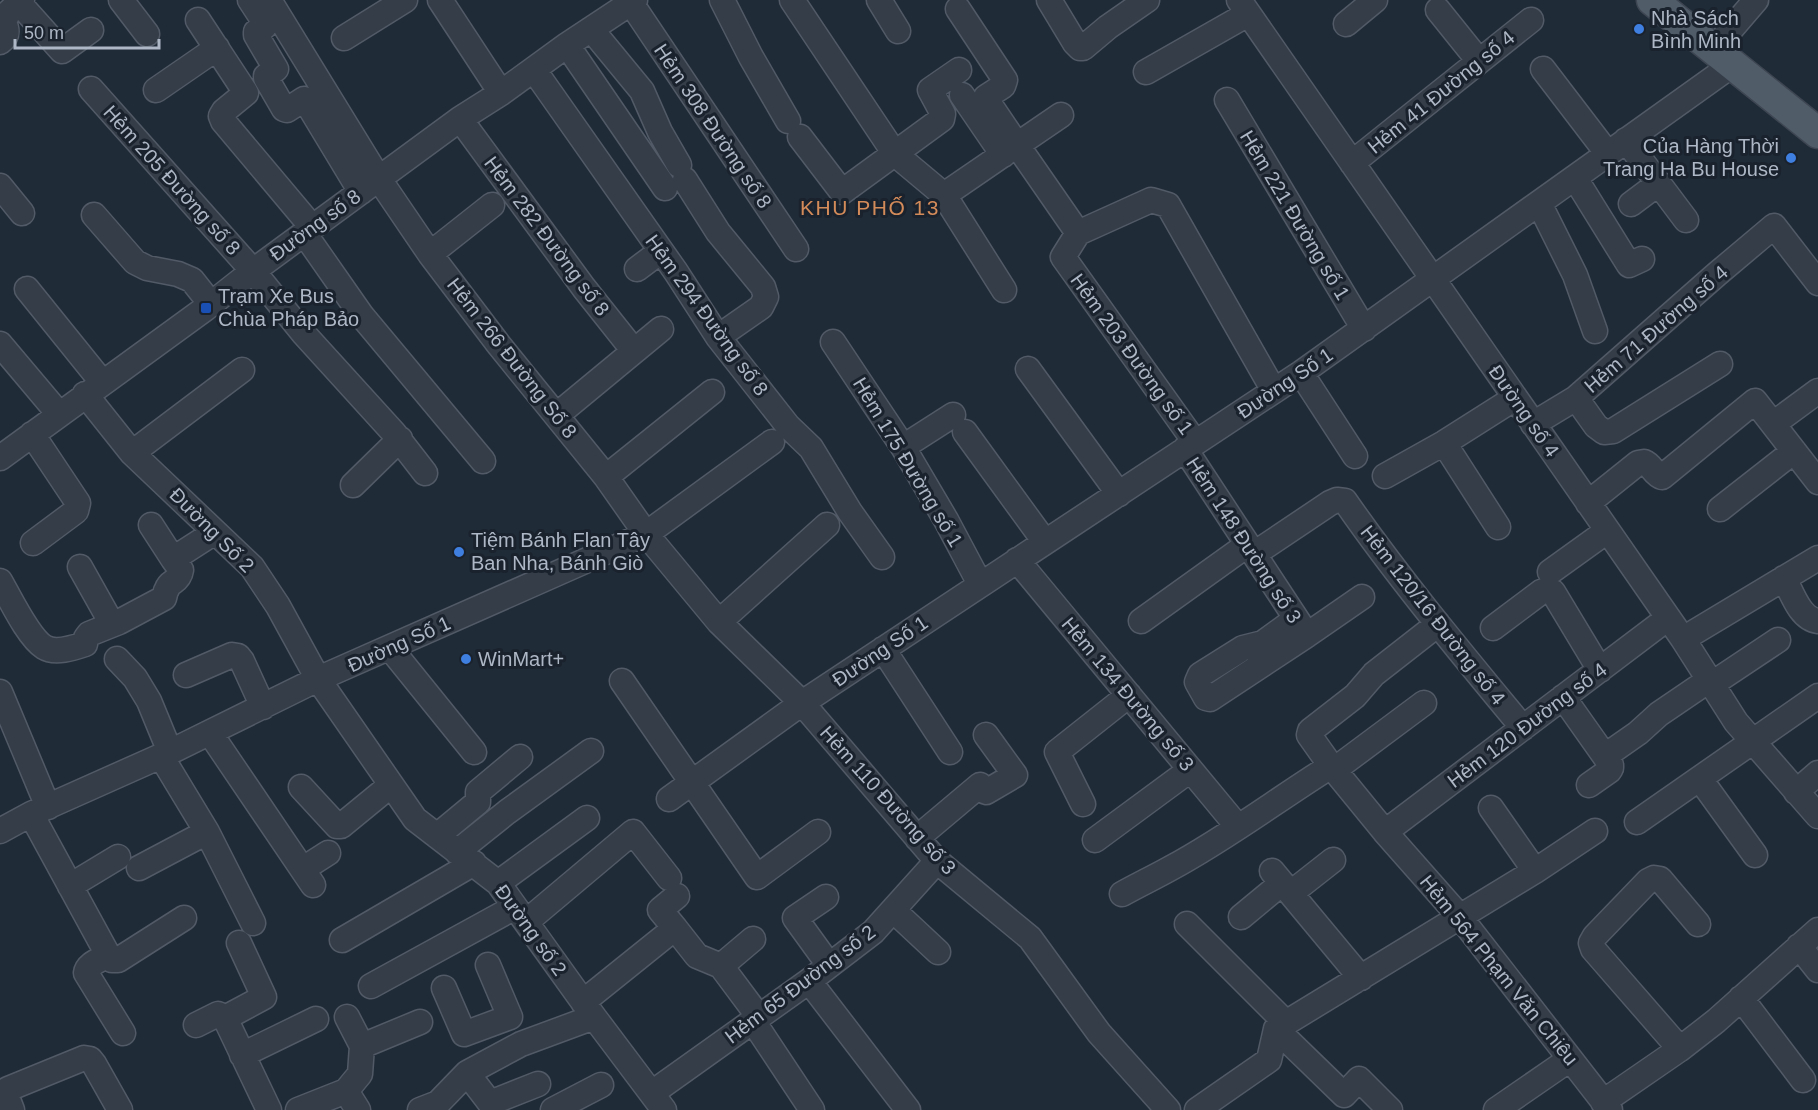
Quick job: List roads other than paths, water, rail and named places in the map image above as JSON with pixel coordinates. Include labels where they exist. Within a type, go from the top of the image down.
[{"type":"main road","points":[[1652,0],[1723,57],[1815,125]]},
{"type":"street","points":[[121,0],[147,34]]},
{"type":"street","points":[[250,0],[265,24],[256,32],[256,35],[276,69],[266,78],[284,109],[287,110],[304,99],[306,100],[370,186]]},
{"type":"street","points":[[269,0],[370,186]]},
{"type":"street","points":[[344,38],[405,0]]},
{"type":"street","points":[[440,0],[501,93]]},
{"type":"street","points":[[722,0],[751,57],[794,129],[842,192],[942,119],[944,114],[930,90],[959,70]]},
{"type":"street","points":[[792,0],[895,154],[944,195],[1004,290]]},
{"type":"street","points":[[879,0],[898,31]]},
{"type":"street","points":[[1049,0],[1080,48],[1085,47],[1108,27],[1147,0]]},
{"type":"street","points":[[1346,24],[1375,0]]},
{"type":"street","name":"Đường Số 1","points":[[669,799],[802,703],[1301,373],[1575,178],[1617,147],[1723,57],[1756,0]]},
{"type":"street","points":[[0,42],[6,37],[8,30],[4,22],[8,13],[21,1],[62,51],[91,30]]},
{"type":"street","name":"Đường số 8","points":[[0,458],[460,119],[632,1]]},
{"type":"street","name":"Hẻm 308 Đường số 8","points":[[632,1],[796,249]]},
{"type":"street","points":[[1146,72],[1243,7]]},
{"type":"street","name":"Đường số 4","points":[[1243,7],[1683,639],[1736,722],[1818,816]]},
{"type":"street","points":[[958,9],[1005,80],[1003,86],[986,99],[1010,150]]},
{"type":"street","points":[[1438,10],[1479,61]]},
{"type":"street","points":[[198,20],[246,93],[224,111],[221,116],[223,121],[308,230],[362,316],[483,461]]},
{"type":"street","name":"Hẻm 41 Đường số 4","points":[[1352,163],[1531,20]]},
{"type":"street","points":[[591,29],[642,91],[677,178]]},
{"type":"street","points":[[567,45],[763,287],[766,297],[761,307],[718,337]]},
{"type":"street","points":[[156,90],[217,48]]},
{"type":"street","points":[[1543,69],[1617,147],[1659,183],[1686,220]]},
{"type":"street","name":"Hẻm 294 Đường số 8","points":[[534,70],[718,337],[788,426],[812,448],[849,512],[882,557]]},
{"type":"street","name":"Hẻm 205 Đường số 8","points":[[91,89],[253,270],[304,334],[400,440],[425,473]]},
{"type":"street","points":[[962,95],[1010,150],[1077,234],[1151,200],[1168,205],[1274,390]]},
{"type":"street","name":"Hẻm 221 Đường số 1","points":[[1227,100],[1364,329]]},
{"type":"street","points":[[944,195],[1060,115]]},
{"type":"street","name":"Hẻm 282 Đường số 8","points":[[460,119],[584,288],[634,351]]},
{"type":"street","points":[[1575,178],[1629,265],[1642,259]]},
{"type":"street","points":[[1631,204],[1659,183]]},
{"type":"street","points":[[0,186],[22,213]]},
{"type":"street","name":"Hẻm 266 Đường Số 8","points":[[370,186],[430,254],[499,345],[606,477],[646,534]]},
{"type":"street","points":[[1539,203],[1575,275],[1595,332]]},
{"type":"street","points":[[430,254],[492,205]]},
{"type":"street","points":[[94,215],[135,262],[147,268],[178,274],[192,280],[211,304]]},
{"type":"street","name":"Hẻm 71 Đường số 4","points":[[1533,424],[1576,398],[1774,226],[1818,283]]},
{"type":"street","name":"Hẻm 203 Đường số 1","points":[[1077,234],[1063,258],[1190,446]]},
{"type":"street","points":[[637,269],[661,252]]},
{"type":"street","name":"Đường Số 2","points":[[27,289],[94,388],[132,453],[252,567],[278,606],[318,679]]},
{"type":"street","points":[[557,415],[661,329]]},
{"type":"street","name":"Hẻm 175 Đường số 1","points":[[833,342],[903,447],[980,584]]},
{"type":"street","points":[[0,344],[59,414]]},
{"type":"street","points":[[1576,398],[1596,426],[1604,432],[1613,431],[1720,364]]},
{"type":"street","points":[[1028,369],[1119,494]]},
{"type":"street","points":[[132,453],[242,370]]},
{"type":"street","points":[[1301,373],[1355,456]]},
{"type":"street","points":[[1773,424],[1818,391]]},
{"type":"street","points":[[606,477],[712,392]]},
{"type":"street","points":[[1385,476],[1444,443],[1515,398]]},
{"type":"street","points":[[1588,503],[1638,463],[1648,464],[1662,477],[1755,401],[1818,482]]},
{"type":"street","points":[[903,447],[959,424],[1046,542]]},
{"type":"street","points":[[32,434],[78,503],[76,511],[33,543]]},
{"type":"street","points":[[353,485],[400,440]]},
{"type":"street","name":"Đường Số 1","points":[[0,831],[210,733],[318,679],[646,534],[772,442]]},
{"type":"street","points":[[1444,443],[1498,527]]},
{"type":"street","name":"Hẻm 148 Đường số 3","points":[[1190,446],[1251,550],[1301,627],[1362,597]]},
{"type":"street","points":[[1720,509],[1794,451]]},
{"type":"street","name":"Hẻm 120/16 Đường số 4","points":[[1251,550],[1330,503],[1337,500],[1344,501],[1381,553],[1523,728]]},
{"type":"street","points":[[0,580],[31,634],[45,648],[66,650],[85,644],[89,634],[164,598],[168,586],[180,576],[181,570],[151,525]]},
{"type":"street","points":[[719,622],[827,525]]},
{"type":"street","points":[[1550,572],[1607,531]]},
{"type":"street","points":[[173,559],[215,532]]},
{"type":"street","points":[[646,534],[719,622],[802,703]]},
{"type":"street","points":[[1141,621],[1251,550]]},
{"type":"street","points":[[1683,639],[1818,558]]},
{"type":"street","name":"Hẻm 134 Đường số 3","points":[[1017,560],[1238,827]]},
{"type":"street","points":[[80,567],[112,624]]},
{"type":"street","points":[[1784,578],[1804,615],[1818,621]]},
{"type":"street","points":[[1493,628],[1541,592],[1547,590],[1553,592],[1600,670]]},
{"type":"street","name":"Hẻm 120 Đường số 4","points":[[1385,832],[1668,618]]},
{"type":"street","name":"Hẻm 564 Phạm Văn Chiêu","points":[[1438,624],[1374,674],[1355,696],[1310,731],[1309,735],[1385,832],[1460,917],[1607,1106]]},
{"type":"street","points":[[1605,756],[1638,733],[1659,714],[1778,640]]},
{"type":"street","points":[[390,648],[474,752]]},
{"type":"street","points":[[883,649],[950,752]]},
{"type":"street","points":[[186,675],[232,655],[238,656],[262,707]]},
{"type":"street","points":[[117,659],[141,687],[149,701],[166,754],[253,923]]},
{"type":"street","name":"Đường số 2","points":[[318,679],[415,819],[498,883],[588,1010],[658,1102]]},
{"type":"street","points":[[622,681],[757,877],[818,832]]},
{"type":"street","points":[[0,693],[40,811],[70,886],[112,960],[118,960],[184,918]]},
{"type":"street","points":[[1083,804],[1057,752],[1129,695]]},
{"type":"street","points":[[1637,822],[1818,696]]},
{"type":"street","points":[[1563,697],[1611,768],[1589,785]]},
{"type":"street","name":"Hẻm 110 Đường số 3","points":[[802,703],[937,861],[1030,938],[1099,1033],[1168,1110]]},
{"type":"street","points":[[1122,894],[1170,868],[1282,797],[1333,768],[1424,703]]},
{"type":"street","points":[[210,733],[308,877],[328,853]]},
{"type":"street","points":[[917,838],[980,784],[986,792],[1016,775],[986,735]]},
{"type":"street","points":[[342,940],[466,857],[507,812],[591,751]]},
{"type":"street","points":[[437,836],[478,802],[478,792],[520,757]]},
{"type":"street","points":[[1095,840],[1191,770]]},
{"type":"street","points":[[1796,792],[1818,773]]},
{"type":"street","points":[[1700,779],[1755,855]]},
{"type":"street","points":[[301,787],[337,826],[341,826],[391,784]]},
{"type":"street","points":[[1491,808],[1535,872]]},
{"type":"street","points":[[498,883],[587,818]]},
{"type":"street","points":[[1197,1110],[1269,1059],[1281,1026],[1535,872],[1595,831]]},
{"type":"street","points":[[70,886],[207,832]]},
{"type":"street","points":[[371,986],[521,915],[633,832],[673,887],[660,910],[697,956],[721,966],[812,1110]]},
{"type":"street","points":[[1241,916],[1282,882],[1334,860]]},
{"type":"street","name":"Hẻm 65 Đường số 2","points":[[658,1102],[756,1019],[873,932],[937,861]]},
{"type":"street","points":[[1680,1049],[1593,950],[1591,943],[1648,881],[1654,878],[1659,879],[1698,924]]},
{"type":"street","points":[[1282,882],[1361,978]]},
{"type":"street","points":[[826,897],[795,918],[829,966]]},
{"type":"street","points":[[893,910],[938,952]]},
{"type":"street","points":[[1187,924],[1344,1095],[1359,1079],[1390,1110]]},
{"type":"street","points":[[420,1110],[438,1103],[467,1073],[588,1010],[675,928]]},
{"type":"street","points":[[1607,1106],[1716,1021],[1818,930]]},
{"type":"street","points":[[721,966],[753,939]]},
{"type":"street","points":[[225,1018],[264,997],[239,943]]},
{"type":"street","points":[[1799,946],[1818,970]]},
{"type":"street","points":[[108,955],[89,966],[86,973],[123,1033]]},
{"type":"street","points":[[488,964],[521,1044]]},
{"type":"street","points":[[809,981],[908,1110]]},
{"type":"street","points":[[444,988],[465,1034],[510,1017]]},
{"type":"street","points":[[1741,998],[1803,1080]]},
{"type":"street","points":[[196,1025],[218,1014],[225,1018],[269,1110]]},
{"type":"street","points":[[298,1110],[352,1100],[360,1074],[362,1046],[347,1017]]},
{"type":"street","points":[[242,1054],[316,1019]]},
{"type":"street","points":[[362,1046],[420,1022]]},
{"type":"street","points":[[12,1110],[5,1092],[8,1089],[84,1058],[90,1059],[94,1064],[120,1110]]},
{"type":"street","points":[[1496,1110],[1570,1059]]},
{"type":"street","points":[[467,1073],[490,1103],[538,1084]]},
{"type":"street","points":[[553,1110],[601,1085]]},
{"type":"place","name":"Nhà Sách Bình Minh","points":[[1639,29]]},
{"type":"place","name":"Của Hàng Thời Trang Ha Bu House","points":[[1791,158]]},
{"type":"place","name":"Trạm Xe Bus Chùa Pháp Bảo","points":[[206,308]]},
{"type":"place","name":"Tiệm Bánh Flan Tây Ban Nha, Bánh Giò","points":[[459,552]]},
{"type":"place","name":"WinMart+","points":[[466,659]]},
{"type":"district","name":"KHU PHỐ 13","points":[[870,207]]}]
